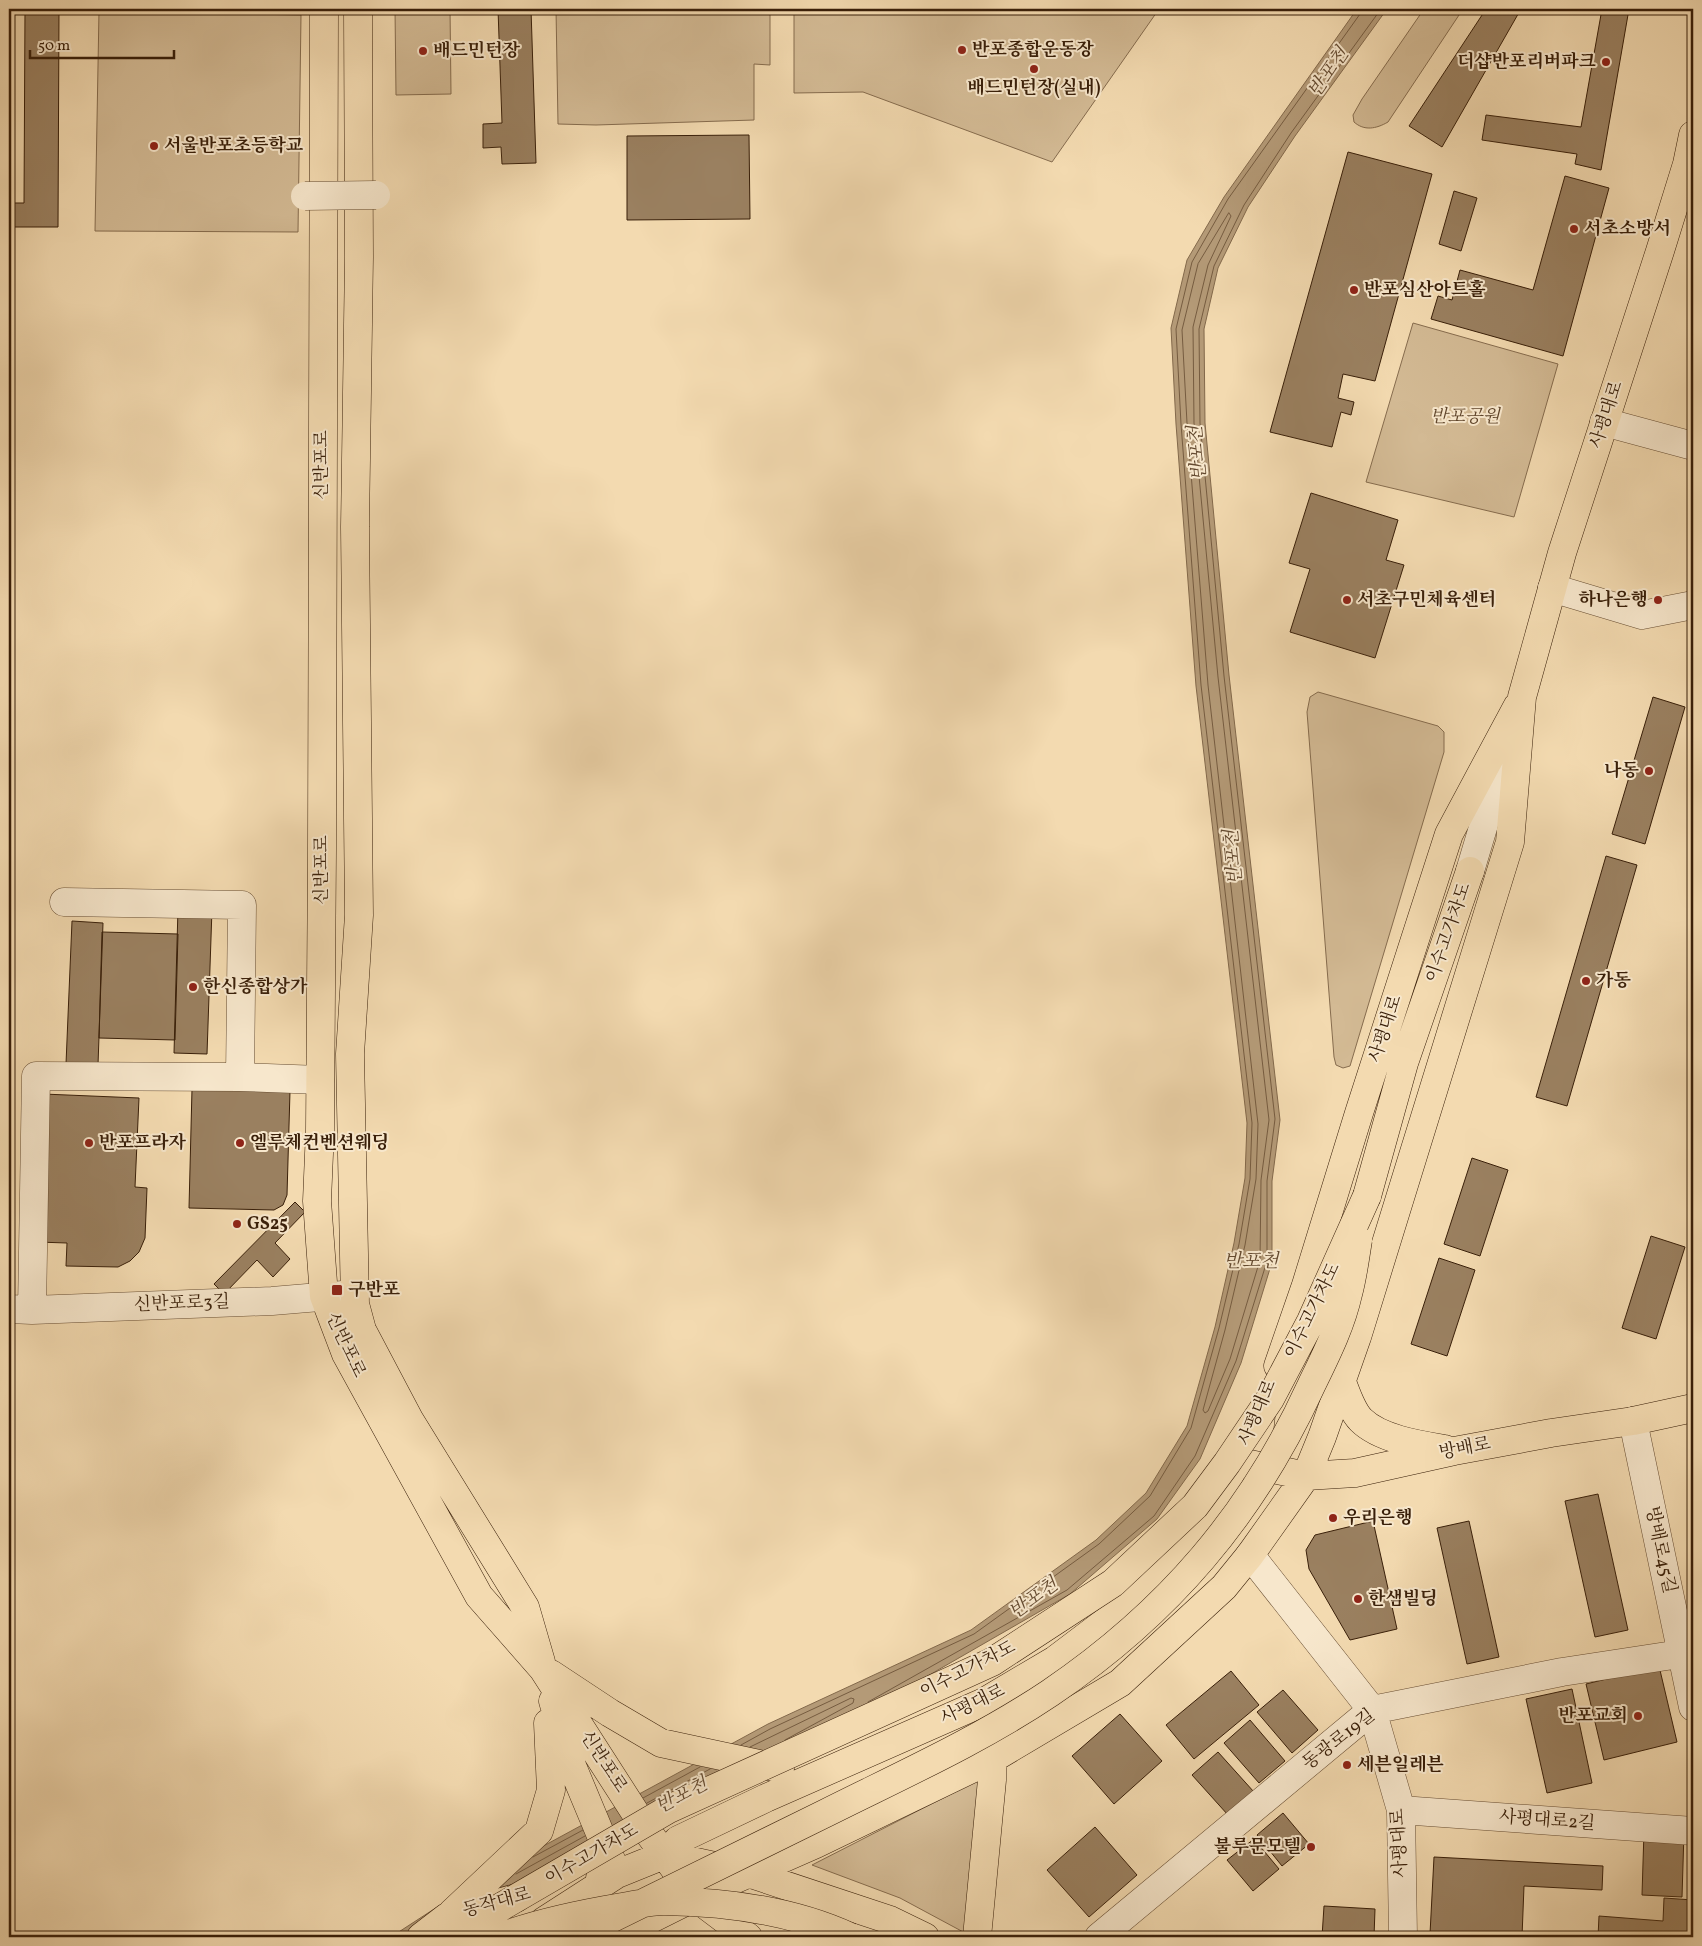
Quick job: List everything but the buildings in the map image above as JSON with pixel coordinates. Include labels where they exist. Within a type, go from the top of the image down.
[{"type":"main road","name":"신반포로","points":[[324,9],[320,1080],[317,1202],[324,1296],[346,1354],[479,1596],[543,1669],[645,1828],[671,1848]]},
{"type":"main road","name":"신반포로","points":[[358,9],[359,257],[355,527],[359,915],[350,1054],[355,1304],[362,1330],[409,1419],[525,1607],[543,1669]]},
{"type":"main road","name":"사평대로","points":[[751,1874],[992,1759],[1120,1683],[1224,1586],[1250,1555],[1300,1475],[1342,1382],[1358,1337],[1510,842],[1522,697],[1552,588],[1660,251],[1687,164],[1693,135]]},
{"type":"main road","name":"사평대로","points":[[671,1848],[752,1805],[984,1702],[1055,1660],[1130,1604],[1205,1524],[1238,1461],[1258,1409],[1277,1370],[1306,1285],[1449,834],[1522,697]]},
{"type":"main road","name":"이수고가차도","points":[[574,1937],[977,1738],[1050,1692],[1119,1641],[1169,1596],[1213,1547],[1256,1489],[1296,1418],[1329,1348],[1348,1296],[1367,1196],[1404,1063],[1470,871]]},
{"type":"main road","name":"이수고가차도","points":[[452,1927],[494,1911],[670,1809],[992,1662],[1113,1583],[1195,1506],[1265,1407],[1311,1321],[1367,1196]]},
{"type":"main road","points":[[1300,1475],[1289,1461],[1288,1427],[1306,1285]]},
{"type":"main road","points":[[1300,1327],[1302,1347],[1309,1360],[1319,1365],[1333,1366],[1358,1337]]},
{"type":"main road","points":[[1342,1382],[1351,1404],[1360,1419],[1369,1426],[1379,1432],[1419,1445],[1454,1451]]},
{"type":"main road","name":"방배로","points":[[1238,1461],[1300,1475],[1356,1473],[1454,1451],[1551,1433],[1633,1421],[1693,1408]]},
{"type":"main road","points":[[452,1927],[539,1831],[551,1790],[550,1747],[543,1669]]},
{"type":"main road","points":[[543,1669],[610,1713],[661,1742],[768,1766],[824,1772]]},
{"type":"main road","points":[[520,1937],[612,1863],[572,1766],[543,1669]]},
{"type":"main road","points":[[977,1937],[992,1780],[992,1759]]},
{"type":"main road","points":[[671,1848],[890,1920],[925,1937]]},
{"type":"main road","points":[[671,1848],[695,1898],[748,1937]]},
{"type":"main road","name":"동작대로","points":[[421,1937],[452,1927],[530,1894],[612,1863],[671,1848]]},
{"type":"main road","points":[[615,1937],[695,1898],[751,1874]]},
{"type":"main road","name":"동작대로","points":[[500,1937],[530,1926],[578,1914],[662,1901],[757,1908],[832,1929],[850,1937]]},
{"type":"main road","points":[[860,1937],[864,1931],[890,1920]]},
{"type":"street","points":[[305,196],[376,195]]},
{"type":"street","points":[[1604,422],[1693,446]]},
{"type":"street","points":[[1552,588],[1642,615],[1693,605]]},
{"type":"street","name":"사평대로","points":[[1470,871],[1522,697]]},
{"type":"street","points":[[64,902],[242,905],[240,1077]]},
{"type":"street","points":[[21,1310],[36,1076],[240,1077],[320,1080]]},
{"type":"street","name":"신반포로3길","points":[[21,1310],[272,1301],[355,1294]]},
{"type":"street","name":"방배로45길","points":[[1633,1421],[1688,1653],[1693,1707]]},
{"type":"street","name":"사평대로","points":[[1250,1555],[1372,1710],[1401,1810],[1403,1937]]},
{"type":"street","name":"동광로19길","points":[[1100,1937],[1372,1710],[1562,1672],[1688,1653]]},
{"type":"street","name":"사평대로2길","points":[[1401,1810],[1693,1831]]},
{"type":"green space","name":"배드민턴장","points":[[395,9],[450,9],[451,94],[396,95]]},
{"type":"green space","points":[[556,9],[770,9],[770,65],[754,64],[754,120],[596,125],[558,124]]},
{"type":"green space","name":"반포종합운동장","points":[[794,9],[1159,9],[1052,162],[863,92],[794,93]]},
{"type":"green space","points":[[1424,9],[1463,9],[1388,122],[1370,128],[1358,125],[1354,122],[1353,115],[1362,99]]},
{"type":"green space","name":"서울반포초등학교","points":[[99,11],[301,15],[298,232],[95,231]]},
{"type":"green space","name":"반포공원","points":[[1413,323],[1558,364],[1514,517],[1366,482]]},
{"type":"green space","points":[[1318,692],[1438,726],[1444,732],[1444,752],[1350,1066],[1343,1068],[1336,1065],[1334,1057],[1307,712],[1310,697]]},
{"type":"green space","points":[[982,1778],[967,1934],[900,1898],[812,1865]]},
{"type":"water","name":"반포천","points":[[1357,9],[1387,9],[1295,136],[1248,207],[1218,268],[1204,329],[1205,423],[1229,675],[1280,1120],[1272,1181],[1272,1262],[1241,1363],[1200,1459],[1157,1519],[1070,1594],[931,1674],[439,1937],[391,1937],[468,1887],[768,1724],[971,1630],[1096,1540],[1146,1493],[1187,1426],[1215,1327],[1234,1243],[1245,1178],[1247,1123],[1196,686],[1176,424],[1171,328],[1187,260],[1224,197]]},
{"type":"place","name":"반포종합운동장","points":[[962,50]]},
{"type":"place","name":"배드민턴장","points":[[423,51]]},
{"type":"place","name":"더샵반포리버파크","points":[[1606,62]]},
{"type":"place","name":"배드민턴장(실내)","points":[[1034,69]]},
{"type":"place","name":"서울반포초등학교","points":[[154,146]]},
{"type":"place","name":"서초소방서","points":[[1574,229]]},
{"type":"place","name":"반포심산아트홀","points":[[1354,290]]},
{"type":"place","name":"서초구민체육센터","points":[[1347,600]]},
{"type":"place","name":"하나은행","points":[[1658,600]]},
{"type":"place","name":"나동","points":[[1649,771]]},
{"type":"place","name":"가동","points":[[1586,981]]},
{"type":"place","name":"한신종합상가","points":[[193,987]]},
{"type":"place","name":"반포프라자","points":[[89,1143]]},
{"type":"place","name":"엘루체컨벤션웨딩","points":[[240,1143]]},
{"type":"place","name":"GS25","points":[[237,1224]]},
{"type":"place","name":"구반포","points":[[337,1290]]},
{"type":"place","name":"우리은행","points":[[1333,1518]]},
{"type":"place","name":"한샘빌딩","points":[[1358,1599]]},
{"type":"place","name":"반포교회","points":[[1638,1716]]},
{"type":"place","name":"세븐일레븐","points":[[1347,1765]]},
{"type":"place","name":"불루문모텔","points":[[1311,1847]]}]
